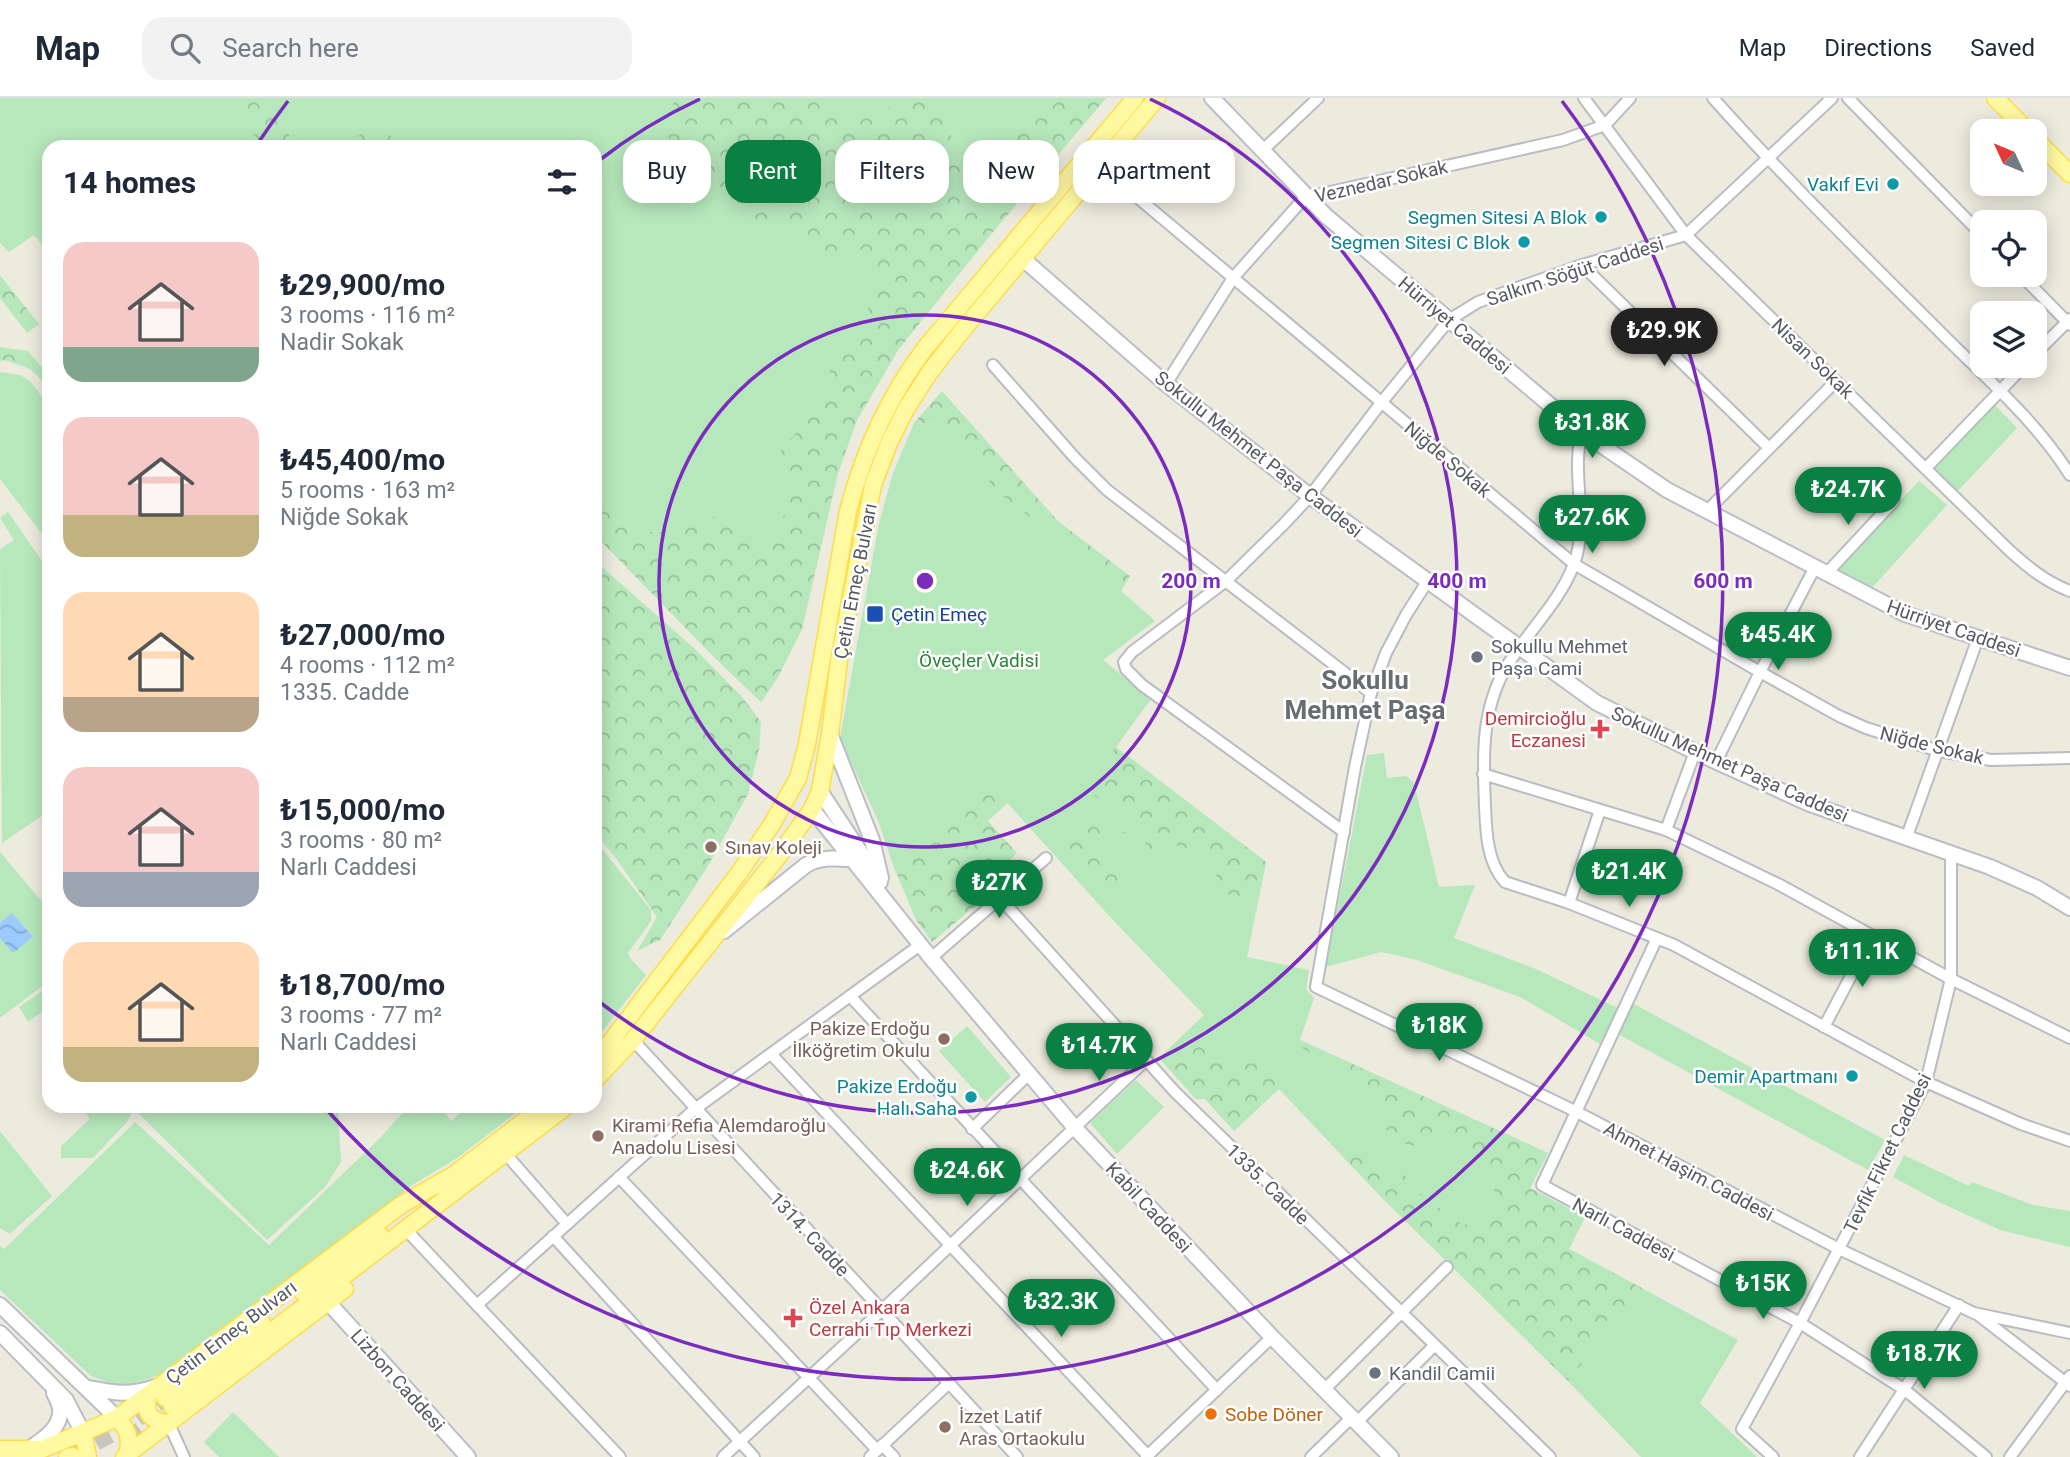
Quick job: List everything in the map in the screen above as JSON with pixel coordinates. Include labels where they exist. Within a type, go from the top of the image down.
[{"type":"main road","name":"Çetin Emeç Bulvarı","points":[[602,1073],[633,1040],[812,809],[820,791],[859,548],[873,485],[889,443],[906,409],[929,373],[1016,253],[1135,98]]},
{"type":"main road","name":"Çetin Emeç Bulvarı","points":[[1122,140],[1157,98]]},
{"type":"main road","name":"Hürriyet Caddesi","points":[[1212,98],[1326,216],[1582,432],[1667,490],[1905,614],[2070,668]]},
{"type":"main road","points":[[1995,98],[2016,119]]},
{"type":"main road","points":[[2048,152],[2070,174]]},
{"type":"main road","name":"Çetin Emeç Bulvarı","points":[[602,1053],[739,873],[798,778],[807,744],[848,511],[858,475],[885,409],[907,373],[1073,194]]},
{"type":"main road","name":"Sokullu Mehmet Paşa Caddesi","points":[[1016,253],[1166,384],[1310,496],[1597,703],[1716,762],[1810,804],[1990,867],[2037,888],[2070,908]]},
{"type":"main road","points":[[830,734],[872,840],[882,886]]},
{"type":"main road","points":[[798,778],[820,791]]},
{"type":"main road","name":"Kabil Caddesi","points":[[820,791],[920,945]]},
{"type":"main road","points":[[788,797],[812,809]]},
{"type":"main road","name":"Kabil Caddesi","points":[[812,809],[920,945],[1074,1128],[1272,1337],[1391,1457]]},
{"type":"main road","points":[[705,948],[814,860],[851,859]]},
{"type":"main road","name":"Çetin Emeç Bulvarı","points":[[126,1456],[411,1236],[452,1183],[536,1113]]},
{"type":"main road","name":"Çetin Emeç Bulvarı","points":[[0,1449],[43,1449],[162,1396],[416,1207],[505,1153],[558,1113]]},
{"type":"main road","name":"Lizbon Caddesi","points":[[328,1302],[468,1457]]},
{"type":"main road","points":[[0,1306],[117,1418],[128,1432],[130,1441],[126,1456]]},
{"type":"main road","points":[[0,1333],[66,1400],[83,1433],[88,1457]]},
{"type":"main road","points":[[29,1449],[50,1434],[57,1422],[60,1409],[51,1385]]},
{"type":"main road","points":[[87,1387],[117,1394],[162,1396]]},
{"type":"main road","points":[[162,1396],[146,1409],[152,1419],[169,1424]]},
{"type":"street","points":[[1264,149],[1318,98]]},
{"type":"street","name":"Nisan Sokak","points":[[1584,98],[1686,234],[2032,571],[2070,591]]},
{"type":"street","name":"Veznedar Sokak","points":[[1166,384],[1233,278],[1308,197],[1563,140],[1605,125],[1630,98]]},
{"type":"street","points":[[1713,98],[1768,160],[1999,392],[2056,453],[2070,475]]},
{"type":"street","name":"Salkım Söğüt Caddesi","points":[[1344,832],[1142,685],[1126,669],[1124,662],[1132,652],[1226,581],[1310,496],[1381,403],[1450,320],[1478,302],[1582,265],[1686,234],[1832,98]]},
{"type":"street","points":[[1848,98],[1970,223]]},
{"type":"street","name":"Niğde Sokak","points":[[1144,203],[1574,564],[1760,672],[1866,729],[1939,751],[1991,760],[2070,758]]},
{"type":"street","points":[[1582,265],[1769,448]]},
{"type":"street","points":[[2033,287],[2069,322],[2047,343]]},
{"type":"street","points":[[993,365],[1101,484],[1371,693]]},
{"type":"street","points":[[1926,468],[2012,378]]},
{"type":"street","points":[[1706,512],[1836,381]]},
{"type":"street","points":[[1582,432],[1578,447],[1580,534],[1574,564],[1550,607],[1501,678],[1487,716],[1483,774],[1486,824],[1491,856],[1499,876],[1505,882],[1657,937],[1926,1082],[2021,1124],[2070,1141]]},
{"type":"street","points":[[1716,762],[1760,672],[1820,572],[1894,501]]},
{"type":"street","points":[[1344,832],[1371,693],[1386,653],[1427,582]]},
{"type":"street","points":[[1906,839],[1979,638]]},
{"type":"street","points":[[1667,830],[1695,752]]},
{"type":"street","points":[[1483,774],[1667,830],[1778,884],[1951,979],[2070,1038]]},
{"type":"street","points":[[1569,903],[1600,810]]},
{"type":"street","name":"Ahmet Haşim Caddesi","points":[[1344,832],[1316,987],[1575,1111],[1839,1249],[1974,1313],[2070,1333]]},
{"type":"street","name":"Tevfik Fikret Caddesi","points":[[1773,1457],[1742,1429],[1926,1082],[1951,979],[1951,853]]},
{"type":"street","points":[[931,958],[1046,858]]},
{"type":"street","name":"1335. Cadde","points":[[1000,898],[1175,1092],[1549,1457]]},
{"type":"street","points":[[1824,1027],[1872,936]]},
{"type":"street","points":[[1575,1111],[1657,937]]},
{"type":"street","points":[[477,1305],[695,1109],[920,945]]},
{"type":"street","points":[[850,996],[1217,1390]]},
{"type":"street","name":"1314. Cadde","points":[[633,1040],[1017,1457]]},
{"type":"street","points":[[771,1054],[1147,1456],[1272,1337]]},
{"type":"street","points":[[723,1457],[1146,1060]]},
{"type":"street","points":[[972,1129],[1028,1075]]},
{"type":"street","name":"Narlı Caddesi","points":[[1575,1111],[1542,1185],[1800,1323],[1905,1390],[1986,1457]]},
{"type":"street","points":[[505,1153],[567,1224]]},
{"type":"street","points":[[619,1177],[876,1451],[894,1457]]},
{"type":"street","points":[[411,1236],[620,1457]]},
{"type":"street","points":[[553,1236],[754,1457]]},
{"type":"street","points":[[1324,1390],[1447,1267]]},
{"type":"street","points":[[1860,1457],[1959,1305]]},
{"type":"street","points":[[1974,1313],[2068,1382],[2010,1457]]},
{"type":"street","points":[[1311,1457],[1434,1346]]},
{"type":"street","points":[[876,1451],[948,1384]]},
{"type":"street","points":[[169,1424],[184,1457]]},
{"type":"green space","points":[[0,98],[1106,98],[1059,154],[1059,140],[963,140],[963,203],[1017,203],[898,350],[857,420],[838,473],[802,629],[778,677],[761,702],[602,542],[602,140],[42,140],[42,245],[34,235],[9,252],[0,243]]},
{"type":"green space","points":[[244,98],[271,98],[283,126],[293,140],[256,140],[243,103]]},
{"type":"green space","points":[[678,98],[812,98],[832,114],[846,108],[862,113],[872,121],[881,119],[896,98],[926,98],[963,152],[963,203],[1017,203],[898,350],[857,420],[838,473],[802,629],[778,677],[761,702],[602,542],[602,503],[619,524],[630,532],[681,532],[707,516],[719,518],[764,542],[777,534],[794,488],[779,467],[781,450],[796,433],[818,399],[835,359],[877,295],[876,275],[858,245],[822,255],[779,225],[757,221],[739,222],[711,189],[711,140],[670,140],[661,129]]},
{"type":"green space","points":[[1062,98],[1106,98],[1059,154],[1059,140],[1002,140],[1019,126],[1041,117]]},
{"type":"green space","points":[[378,129],[394,140],[358,140],[356,136]]},
{"type":"green space","points":[[0,275],[39,324],[27,333],[0,298]]},
{"type":"green space","points":[[0,347],[28,351],[42,368],[42,380],[30,369],[5,360],[0,361]]},
{"type":"green space","points":[[0,372],[20,375],[30,381],[42,397],[42,534],[0,479]]},
{"type":"green space","points":[[942,391],[1058,521],[1130,576],[1121,591],[1091,564],[997,492],[965,448],[937,424],[914,423]]},
{"type":"green space","points":[[1992,402],[2017,428],[1957,492],[1933,469]]},
{"type":"green space","name":"Öveçler Vadisi","points":[[914,423],[937,424],[965,448],[997,492],[1091,564],[1155,621],[1103,660],[1151,699],[1116,747],[1266,862],[1247,957],[1309,970],[1306,989],[1314,998],[1300,1040],[1548,1153],[1530,1188],[1585,1217],[1569,1249],[1738,1340],[1700,1403],[1757,1457],[1641,1457],[1568,1381],[1381,1197],[1279,1089],[1234,1131],[1205,1099],[1196,1099],[1159,1058],[1204,1015],[1112,919],[992,786],[893,865],[879,823],[840,738],[879,523],[893,473]]},
{"type":"green space","points":[[1919,481],[1947,505],[1871,589],[1836,571],[1837,567]]},
{"type":"green space","points":[[8,512],[42,561],[42,816],[2,843],[0,549],[14,540],[0,518]]},
{"type":"green space","points":[[602,567],[694,648],[743,698],[761,722],[759,750],[748,794],[708,866],[660,940],[637,951],[657,917],[602,841]]},
{"type":"green space","points":[[1116,747],[1266,862],[1259,898],[1214,893],[1217,871],[1205,852],[1175,845],[1164,858],[1146,846],[1140,821],[1094,796],[1081,785],[1088,777],[1100,785],[1111,767],[1104,762]]},
{"type":"green space","points":[[1384,753],[1387,778],[1406,776],[1414,783],[1439,887],[1475,885],[1454,938],[1536,969],[1618,1008],[1600,1044],[1520,997],[1417,960],[1381,952],[1326,967],[1367,755]]},
{"type":"green space","points":[[992,785],[1009,802],[988,821],[1017,853],[1008,862],[1010,877],[932,942],[916,920],[893,865]]},
{"type":"green space","points":[[1086,813],[1130,835],[1145,856],[1138,863],[1109,833],[1089,846],[1120,879],[1107,893],[1057,841],[1065,838]]},
{"type":"green space","points":[[602,849],[651,910],[651,921],[628,953],[646,975],[602,1032]]},
{"type":"green space","points":[[0,852],[42,902],[42,986],[0,1018]]},
{"type":"green space","points":[[42,991],[42,1012],[28,1022],[19,1007]]},
{"type":"green space","points":[[1634,1004],[1885,1140],[1868,1170],[1618,1034]]},
{"type":"green space","points":[[967,1026],[1011,1077],[985,1102],[939,1051]]},
{"type":"green space","points":[[1300,1040],[1548,1153],[1530,1188],[1585,1217],[1569,1249],[1642,1288],[1568,1381],[1341,1155],[1351,1148],[1400,1170],[1421,1194],[1456,1221],[1483,1231],[1526,1191],[1498,1207],[1489,1169],[1459,1134],[1433,1127],[1428,1149],[1391,1140],[1374,1099],[1336,1066],[1291,1042]]},
{"type":"green space","points":[[1204,1041],[1242,1063],[1265,1064],[1278,1089],[1234,1131],[1205,1099],[1196,1099],[1159,1058]]},
{"type":"green space","points":[[1136,1080],[1164,1107],[1117,1154],[1090,1123]]},
{"type":"green space","points":[[85,1113],[132,1113],[127,1122],[93,1158],[61,1158],[61,1146],[90,1119]]},
{"type":"green space","points":[[138,1113],[338,1113],[341,1162],[325,1187],[267,1240]]},
{"type":"green space","points":[[403,1113],[445,1113],[451,1121],[460,1113],[516,1113],[457,1158],[414,1184],[159,1375],[140,1382],[125,1385],[91,1376],[0,1290],[0,1246],[4,1249],[135,1122],[269,1245]]},
{"type":"green space","points":[[0,1131],[52,1196],[10,1234],[0,1228]]},
{"type":"green space","points":[[1904,1155],[1969,1186],[1972,1182],[2033,1205],[2070,1211],[2070,1247],[2000,1230],[1893,1177]]},
{"type":"green space","points":[[233,1412],[279,1457],[219,1457],[204,1442]]},
{"type":"water","points":[[12,913],[33,937],[13,953],[0,938],[0,923]]},
{"type":"tunnel","points":[[75,1454],[131,1424],[165,1398]]},
{"type":"tunnel","points":[[127,1439],[172,1407]]},
{"type":"place","name":"Vakıf Evi","points":[[1893,184]]},
{"type":"place","name":"Segmen Sitesi A Blok","points":[[1601,217]]},
{"type":"place","name":"Segmen Sitesi C Blok","points":[[1524,242]]},
{"type":"place","name":"Çetin Emeç","points":[[875,614]]},
{"type":"place","name":"Sokullu Mehmet Paşa Cami","points":[[1477,657]]},
{"type":"place","name":"Demircioğlu Eczanesi","points":[[1600,729]]},
{"type":"place","name":"Sınav Koleji","points":[[711,847]]},
{"type":"place","name":"Pakize Erdoğu İlköğretim Okulu","points":[[944,1039]]},
{"type":"place","name":"Demir Apartmanı","points":[[1852,1076]]},
{"type":"place","name":"Pakize Erdoğu Halı Saha","points":[[971,1097]]},
{"type":"place","name":"Kirami Refia Alemdaroğlu Anadolu Lisesi","points":[[598,1136]]},
{"type":"place","name":"Özel Ankara Cerrahi Tıp Merkezi","points":[[793,1318]]},
{"type":"place","name":"Kandil Camii","points":[[1375,1373]]},
{"type":"place","name":"Sobe Döner","points":[[1211,1414]]},
{"type":"place","name":"İzzet Latif Aras Ortaokulu","points":[[945,1427]]},
{"type":"district","name":"Sokullu Mehmet Paşa","points":[[1365,695]]}]
